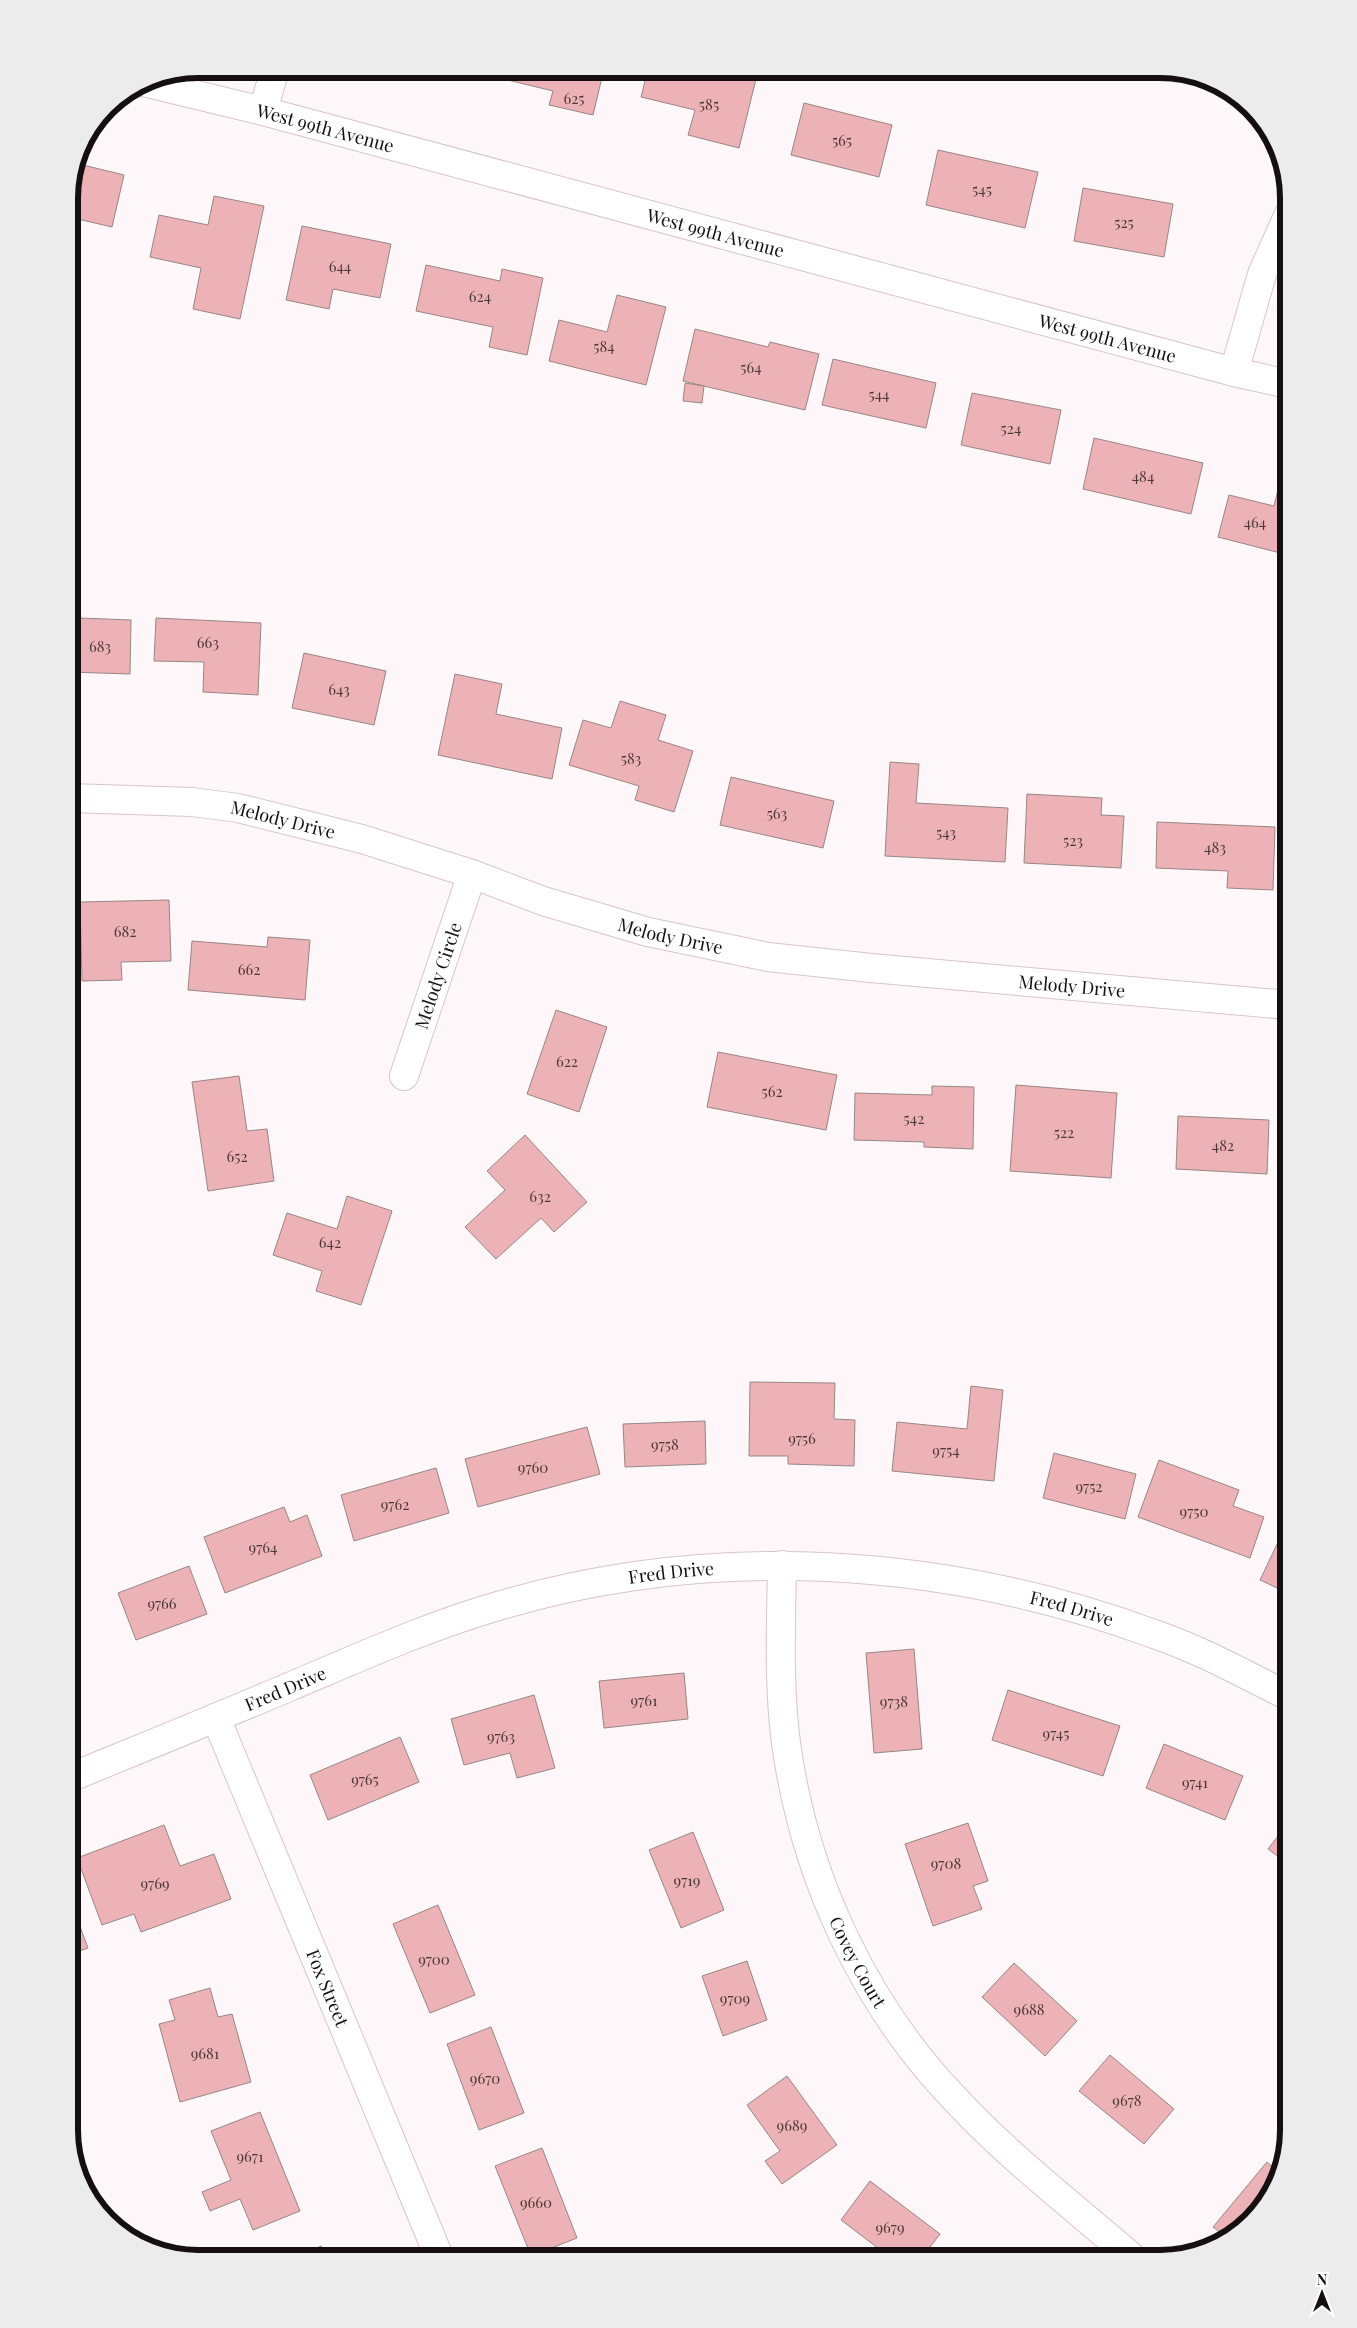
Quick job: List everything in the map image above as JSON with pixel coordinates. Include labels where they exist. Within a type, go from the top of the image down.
[{"type":"street","points":[[263,112],[272,78]]},
{"type":"street","name":"West 99th Avenue","points":[[157,85],[263,112],[1234,372],[1280,382]]},
{"type":"street","points":[[1234,372],[1262,274],[1280,234]]},
{"type":"street","name":"Melody Drive","points":[[78,798],[192,802],[238,808],[362,839],[472,874],[543,902],[648,932],[768,957],[880,969],[1280,1004]]},
{"type":"street","name":"Melody Circle","points":[[404,1076],[472,874]]},
{"type":"street","name":"Fred Drive","points":[[78,1774],[429,1628],[500,1605],[581,1584],[656,1572],[782,1565],[828,1566],[903,1572],[977,1584],[1086,1610],[1156,1634],[1225,1664],[1280,1692]]},
{"type":"street","name":"Covey Court","points":[[782,1565],[780,1665],[786,1748],[810,1848],[827,1898],[864,1977],[912,2050],[955,2100],[986,2130],[1124,2250]]},
{"type":"street","name":"Fox Street","points":[[216,1718],[436,2250]]},
{"type":"building","points":[[499,78],[602,78],[593,115],[549,105],[553,91]]},
{"type":"building","points":[[646,78],[756,79],[739,148],[688,135],[695,110],[641,97]]},
{"type":"building","points":[[804,103],[892,125],[879,177],[791,155]]},
{"type":"building","points":[[938,150],[1038,172],[1025,228],[926,205]]},
{"type":"building","points":[[83,165],[124,175],[112,227],[78,219],[78,190]]},
{"type":"building","points":[[1083,188],[1173,204],[1164,257],[1074,241]]},
{"type":"building","points":[[214,196],[264,206],[240,319],[193,309],[201,268],[150,257],[159,215],[208,225]]},
{"type":"building","points":[[302,226],[391,244],[380,298],[333,289],[329,309],[286,300]]},
{"type":"building","points":[[426,265],[500,281],[502,269],[543,278],[527,355],[489,347],[493,327],[416,311]]},
{"type":"building","points":[[617,295],[666,307],[646,385],[549,361],[559,320],[607,332]]},
{"type":"building","points":[[695,329],[768,347],[770,342],[819,354],[805,410],[683,381]]},
{"type":"building","points":[[833,359],[936,383],[926,428],[822,405]]},
{"type":"building","points":[[685,383],[704,386],[702,403],[683,401]]},
{"type":"building","points":[[972,393],[1061,410],[1050,464],[961,445]]},
{"type":"building","points":[[1094,438],[1203,463],[1191,514],[1083,489]]},
{"type":"building","points":[[1280,481],[1280,553],[1218,537],[1229,495],[1274,506]]},
{"type":"building","points":[[78,596],[80,596],[80,618],[131,620],[130,674],[78,672]]},
{"type":"building","points":[[156,618],[261,623],[258,695],[203,692],[204,662],[154,661]]},
{"type":"building","points":[[304,653],[386,671],[374,725],[292,708]]},
{"type":"building","points":[[455,674],[502,684],[496,714],[562,728],[552,779],[438,755]]},
{"type":"building","points":[[620,701],[666,715],[658,740],[693,751],[674,812],[635,800],[639,786],[569,765],[583,720],[611,728]]},
{"type":"building","points":[[890,762],[919,764],[916,803],[1008,808],[1005,862],[885,856]]},
{"type":"building","points":[[731,777],[834,801],[823,848],[720,825]]},
{"type":"building","points":[[1027,794],[1102,798],[1101,815],[1124,816],[1121,868],[1024,863]]},
{"type":"building","points":[[1157,822],[1275,827],[1273,890],[1227,888],[1228,871],[1156,868]]},
{"type":"building","points":[[169,900],[171,961],[121,962],[122,980],[82,981],[80,902]]},
{"type":"building","points":[[268,937],[310,940],[305,1000],[188,990],[192,941],[267,947]]},
{"type":"building","points":[[556,1010],[607,1027],[579,1112],[527,1094]]},
{"type":"building","points":[[718,1052],[837,1075],[826,1130],[707,1107]]},
{"type":"building","points":[[239,1076],[247,1131],[267,1129],[274,1181],[208,1191],[192,1082]]},
{"type":"building","points":[[1016,1085],[1117,1093],[1111,1178],[1010,1171]]},
{"type":"building","points":[[932,1086],[974,1087],[973,1149],[924,1147],[924,1142],[854,1140],[855,1093],[932,1095]]},
{"type":"building","points":[[1178,1116],[1269,1120],[1267,1174],[1176,1169]]},
{"type":"building","points":[[525,1135],[587,1202],[554,1232],[541,1218],[496,1259],[465,1227],[505,1190],[487,1171]]},
{"type":"building","points":[[347,1196],[392,1211],[361,1305],[316,1291],[322,1271],[273,1255],[287,1213],[337,1229]]},
{"type":"building","points":[[750,1382],[835,1383],[834,1419],[855,1420],[854,1466],[788,1464],[788,1456],[749,1456]]},
{"type":"building","points":[[971,1386],[1003,1390],[994,1481],[892,1471],[897,1422],[967,1429]]},
{"type":"building","points":[[705,1421],[706,1464],[625,1467],[623,1424]]},
{"type":"building","points":[[587,1427],[600,1474],[478,1507],[465,1459]]},
{"type":"building","points":[[1054,1453],[1136,1474],[1125,1519],[1043,1498]]},
{"type":"building","points":[[1159,1460],[1239,1490],[1233,1506],[1264,1517],[1250,1558],[1138,1517]]},
{"type":"building","points":[[436,1468],[449,1513],[354,1541],[341,1495]]},
{"type":"building","points":[[284,1507],[290,1522],[307,1515],[322,1556],[225,1593],[204,1537]]},
{"type":"building","points":[[1280,1538],[1280,1589],[1260,1580]]},
{"type":"building","points":[[189,1566],[207,1614],[136,1640],[118,1593]]},
{"type":"building","points":[[914,1649],[922,1749],[874,1753],[866,1653]]},
{"type":"building","points":[[684,1673],[688,1719],[604,1728],[599,1681]]},
{"type":"building","points":[[1008,1690],[1120,1726],[1103,1776],[992,1740]]},
{"type":"building","points":[[534,1695],[555,1768],[517,1778],[510,1753],[464,1765],[451,1719]]},
{"type":"building","points":[[400,1737],[419,1782],[328,1820],[310,1775]]},
{"type":"building","points":[[1164,1744],[1243,1776],[1225,1820],[1146,1788]]},
{"type":"building","points":[[968,1823],[988,1881],[973,1886],[982,1909],[933,1926],[905,1844]]},
{"type":"building","points":[[164,1825],[180,1866],[214,1854],[231,1899],[141,1932],[134,1914],[102,1925],[78,1858]]},
{"type":"building","points":[[693,1832],[724,1910],[681,1928],[649,1850]]},
{"type":"building","points":[[1280,1833],[1280,1858],[1268,1849]]},
{"type":"building","points":[[438,1905],[475,1995],[430,2013],[393,1924]]},
{"type":"building","points":[[78,1921],[88,1948],[78,1952]]},
{"type":"building","points":[[747,1961],[767,2020],[723,2036],[702,1976]]},
{"type":"building","points":[[1014,1963],[1077,2021],[1045,2056],[982,1997]]},
{"type":"building","points":[[210,1988],[218,2017],[232,2014],[251,2082],[180,2102],[159,2024],[175,2020],[169,2000]]},
{"type":"building","points":[[491,2027],[524,2113],[479,2130],[447,2044]]},
{"type":"building","points":[[1110,2055],[1174,2109],[1144,2144],[1079,2091]]},
{"type":"building","points":[[787,2076],[837,2145],[782,2184],[765,2161],[780,2151],[747,2105]]},
{"type":"building","points":[[260,2112],[300,2211],[253,2230],[240,2199],[210,2211],[202,2192],[231,2180],[211,2131]]},
{"type":"building","points":[[542,2148],[577,2238],[546,2250],[529,2250],[495,2166]]},
{"type":"building","points":[[1267,2162],[1273,2167],[1259,2197],[1239,2221],[1221,2233],[1213,2227]]},
{"type":"building","points":[[870,2181],[940,2234],[928,2250],[880,2250],[841,2220]]},
{"type":"building","points":[[321,2246],[323,2250],[313,2250]]}]
